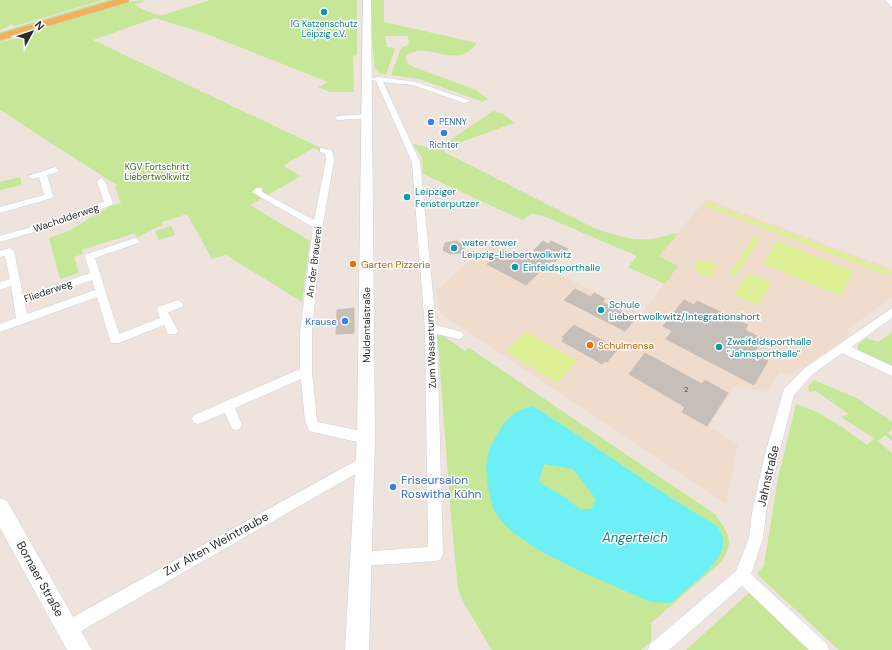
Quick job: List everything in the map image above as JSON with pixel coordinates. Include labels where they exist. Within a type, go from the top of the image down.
[{"type":"main road","points":[[0,37],[125,0]]},
{"type":"main road","name":"Muldentalstraße","points":[[357,650],[366,461],[367,116],[373,79],[366,0]]},
{"type":"main road","name":"Bornaer Straße","points":[[0,508],[80,650]]},
{"type":"street","points":[[888,0],[892,5]]},
{"type":"street","points":[[373,79],[414,83],[467,101]]},
{"type":"street","name":"Zum Wasserturm","points":[[362,559],[436,554],[431,328],[416,162],[373,79]]},
{"type":"street","points":[[338,118],[367,116]]},
{"type":"street","name":"An der Brauerei","points":[[326,151],[328,171],[317,225],[306,333],[306,372],[311,420],[314,427],[366,438]]},
{"type":"street","points":[[32,176],[55,170]]},
{"type":"street","points":[[0,210],[49,196],[42,173]]},
{"type":"street","name":"Wacholderweg","points":[[0,239],[58,222],[85,210],[109,203],[101,181]]},
{"type":"street","points":[[259,190],[256,192],[317,225]]},
{"type":"street","points":[[135,241],[90,256],[115,340],[166,320]]},
{"type":"street","points":[[0,254],[9,251],[19,302]]},
{"type":"street","name":"Fliederweg","points":[[22,320],[19,302],[96,275]]},
{"type":"street","points":[[0,286],[15,281]]},
{"type":"street","name":"Fliederweg","points":[[0,328],[101,292]]},
{"type":"street","points":[[172,331],[162,310],[178,304]]},
{"type":"street","name":"Jahnstraße","points":[[656,650],[742,576],[756,538],[759,514],[771,458],[788,393],[809,371],[892,312]]},
{"type":"street","points":[[431,328],[458,335]]},
{"type":"street","points":[[842,348],[892,371]]},
{"type":"street","points":[[198,419],[306,372]]},
{"type":"street","points":[[228,406],[236,425]]},
{"type":"street","name":"Zur Alten Weintraube","points":[[68,629],[366,461]]},
{"type":"street","points":[[742,576],[821,650]]},
{"type":"shaded area","points":[[706,199],[892,269],[892,298],[849,328],[848,336],[820,356],[792,373],[779,373],[768,392],[732,386],[732,390],[709,427],[738,444],[726,504],[441,314],[437,290],[491,241],[641,314],[678,266],[658,257]]},
{"type":"green space","points":[[0,0],[103,0],[15,26],[11,24],[0,30]]},
{"type":"green space","points":[[107,0],[118,0],[0,35],[0,32]]},
{"type":"green space","name":"KGV Fortschritt Liebertwolkwitz","points":[[210,0],[357,0],[357,55],[353,56],[354,92],[330,92],[318,87],[328,82],[204,33],[155,18],[93,40],[323,149],[320,151],[313,148],[283,166],[301,176],[250,205],[310,241],[302,302],[226,255],[212,259],[187,214],[162,222],[163,225],[150,230],[137,238],[135,233],[82,250],[83,254],[74,257],[79,273],[60,279],[49,238],[70,230],[112,205],[121,203],[115,187],[118,186],[0,110],[0,43],[25,36],[31,36],[26,34],[0,42],[0,39],[121,3],[144,1],[134,5],[153,14],[163,15]]},
{"type":"green space","points":[[371,0],[384,0],[384,22],[477,43],[468,51],[459,55],[422,51],[413,52],[405,57],[408,64],[476,90],[488,99],[483,102],[419,79],[391,75],[401,48],[409,44],[408,36],[385,36],[387,47],[395,48],[386,75],[379,73],[375,69],[371,34]]},
{"type":"green space","points":[[493,111],[503,114],[514,123],[450,146],[445,149],[444,152],[594,228],[634,239],[653,239],[674,233],[678,234],[659,256],[678,266],[665,284],[628,267],[637,256],[541,215],[531,214],[522,220],[423,174],[422,158],[413,144],[437,149]]},
{"type":"green space","points":[[20,177],[22,185],[0,190],[0,182]]},
{"type":"green space","points":[[706,202],[891,271],[889,276],[703,205]]},
{"type":"green space","points":[[171,226],[175,235],[159,240],[155,231]]},
{"type":"green space","points":[[754,236],[760,238],[735,277],[729,275]]},
{"type":"green space","points":[[777,241],[853,271],[841,296],[763,264]]},
{"type":"green space","points":[[696,262],[711,262],[720,270],[709,269],[716,276],[709,277],[704,275],[695,268]]},
{"type":"green space","points":[[748,273],[771,283],[758,305],[734,295]]},
{"type":"green space","points":[[526,332],[577,361],[557,383],[505,351]]},
{"type":"green space","points":[[892,332],[892,366],[858,350],[858,345],[866,338],[878,342]]},
{"type":"green space","points":[[439,333],[465,351],[469,348],[716,515],[721,522],[727,533],[729,544],[725,556],[720,563],[651,623],[651,641],[641,650],[492,650],[465,605],[458,589],[438,343],[433,340]]},
{"type":"green space","points":[[814,380],[856,398],[892,422],[892,429],[888,433],[892,436],[892,441],[885,435],[878,441],[892,453],[892,650],[839,650],[757,574],[764,565],[778,478],[796,404],[825,416],[867,445],[874,438],[841,417],[849,414],[816,391],[809,392],[808,386]]},
{"type":"green space","points":[[752,590],[815,650],[686,650]]},
{"type":"water","name":"Angerteich","points":[[533,406],[693,512],[717,526],[722,537],[723,544],[717,559],[710,568],[670,603],[651,602],[565,564],[521,538],[504,524],[494,510],[491,501],[486,467],[487,457],[490,448],[506,421],[517,412]],"holes":[[[544,464],[573,469],[596,499],[591,509],[580,509],[566,498],[539,482]]]},
{"type":"building","name":"water tower Leipzig-Liebertwolkwitz","points":[[457,241],[465,247],[461,253],[450,254],[443,250],[445,243]]},
{"type":"building","points":[[543,241],[549,244],[551,241],[568,249],[555,262],[551,261],[526,285],[487,264],[504,250],[524,260]]},
{"type":"building","name":"Schule Liebertwolkwitz/Integrationshort","points":[[575,289],[591,297],[594,293],[605,299],[602,302],[635,319],[625,331],[564,300]]},
{"type":"building","name":"Zweifeldsporthalle \"Jahnsporthalle\"","points":[[684,300],[694,305],[697,301],[748,325],[745,330],[763,339],[753,354],[768,361],[754,385],[666,339],[672,331],[663,326]]},
{"type":"building","name":"Krause","points":[[354,308],[354,333],[336,334],[337,310]]},
{"type":"building","name":"Schulmensa","points":[[574,325],[618,349],[607,362],[605,361],[602,364],[562,341],[564,338],[562,337]]},
{"type":"building","points":[[645,353],[702,384],[705,380],[728,393],[707,426],[682,412],[685,407],[629,374]]},
{"type":"place","name":"IG Katzenschutz Leipzig e.V.","points":[[324,12]]},
{"type":"place","name":"PENNY","points":[[431,122]]},
{"type":"place","name":"Richter","points":[[444,133]]},
{"type":"place","name":"Leipziger Fensterputzer","points":[[407,197]]},
{"type":"place","name":"water tower Leipzig-Liebertwolkwitz","points":[[454,248]]},
{"type":"place","name":"Garten Pizzeria","points":[[353,264]]},
{"type":"place","name":"Einfeldsporthalle","points":[[515,267]]},
{"type":"place","name":"Schule Liebertwolkwitz/Integrationshort","points":[[601,310]]},
{"type":"place","name":"Krause","points":[[345,321]]},
{"type":"place","name":"Schulmensa","points":[[590,345]]},
{"type":"place","name":"Zweifeldsporthalle \"Jahnsporthalle\"","points":[[719,347]]},
{"type":"place","name":"Friseursalon Roswitha Kühn","points":[[393,487]]}]
